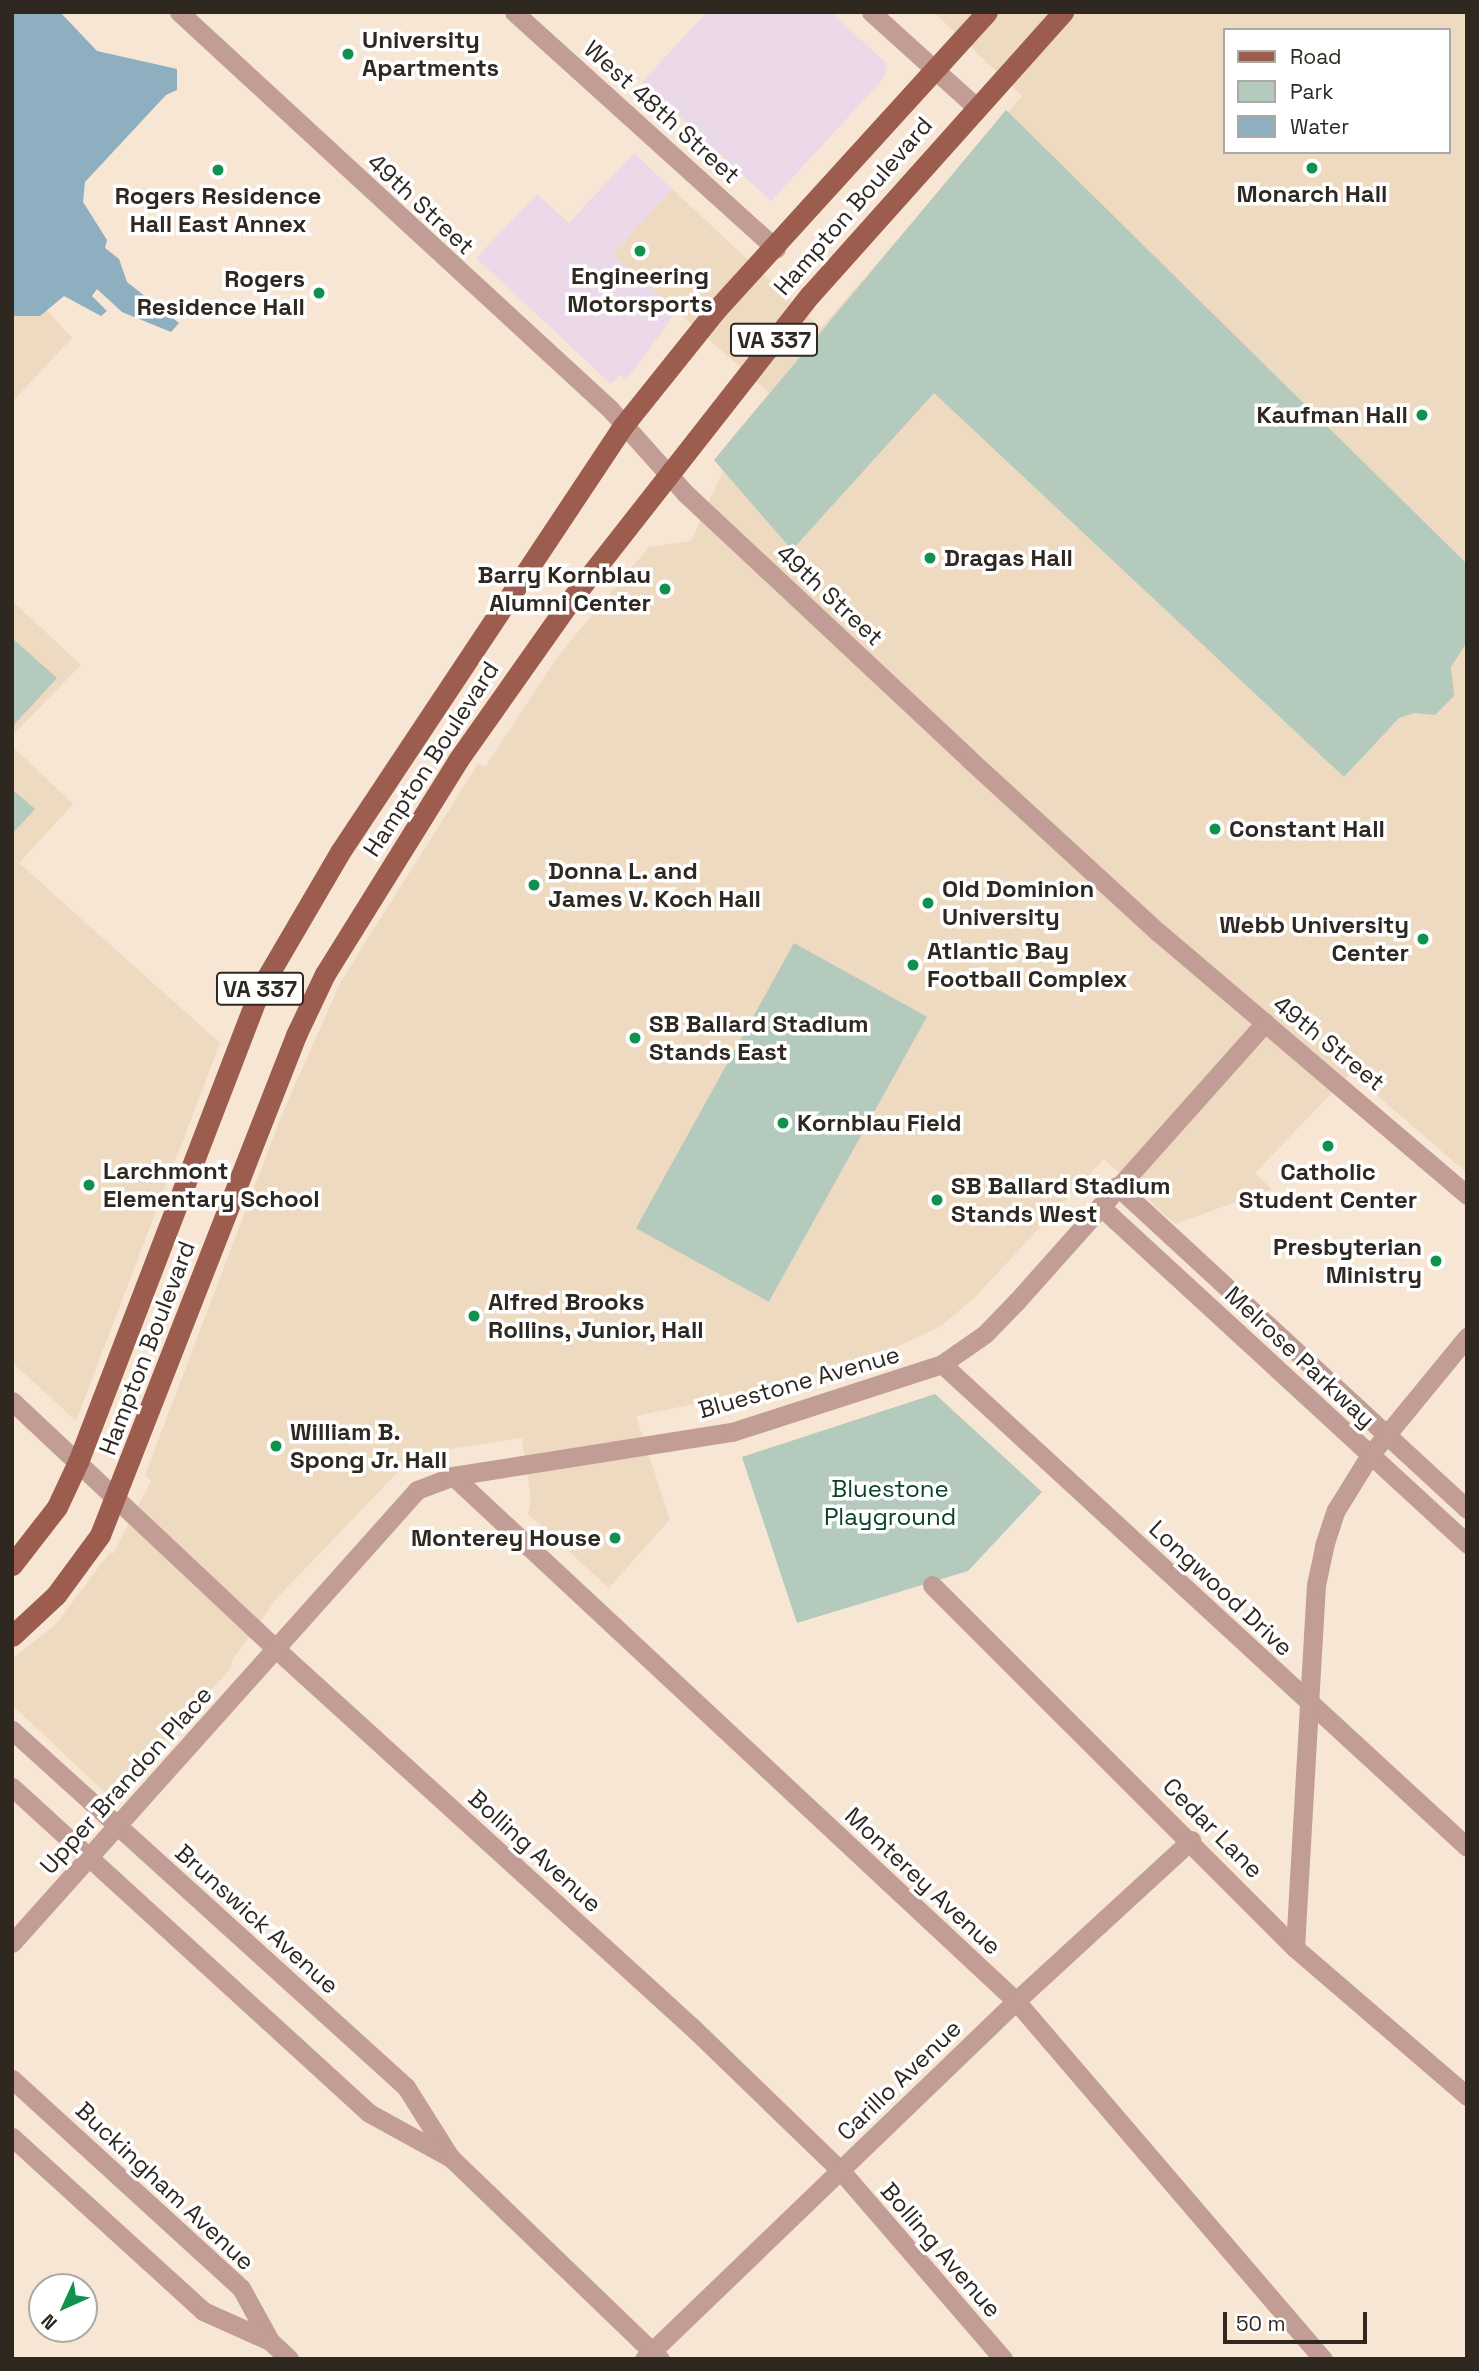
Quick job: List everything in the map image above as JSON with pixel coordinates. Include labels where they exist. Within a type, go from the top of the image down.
[{"type":"main road","name":"Hampton Boulevard","points":[[12,1565],[57,1507],[78,1462],[260,989],[299,918],[422,723],[623,426],[715,311],[776,249],[987,12]]},
{"type":"main road","name":"Hampton Boulevard","points":[[12,1636],[75,1571],[116,1503],[296,1035],[326,974],[506,688],[668,476],[854,240],[1063,12]]},
{"type":"street","name":"49th Street","points":[[179,12],[623,426],[668,476],[978,767],[1265,1023],[1377,1113],[1467,1195]]},
{"type":"street","name":"West 48th Street","points":[[514,12],[776,249]]},
{"type":"street","points":[[871,12],[976,107]]},
{"type":"street","name":"Bluestone Avenue","points":[[276,1649],[417,1490],[453,1476],[732,1432],[942,1364],[985,1334],[1265,1023]]},
{"type":"street","name":"Melrose Parkway","points":[[1117,1186],[1467,1509]]},
{"type":"street","name":"Melrose Parkway","points":[[1100,1206],[1467,1544]]},
{"type":"street","points":[[1295,1948],[1316,1585],[1324,1546],[1336,1510],[1370,1455],[1467,1337]]},
{"type":"street","name":"Longwood Drive","points":[[942,1364],[1467,1847]]},
{"type":"street","name":"Bolling Avenue","points":[[12,1401],[78,1462],[116,1503],[694,2029],[841,2171],[1003,2359]]},
{"type":"street","name":"Monterey Avenue","points":[[453,1476],[1016,2001],[1323,2359]]},
{"type":"street","name":"Cedar Lane","points":[[932,1585],[1191,1840],[1295,1948],[1467,2096]]},
{"type":"street","name":"Upper Brandon Place","points":[[12,1943],[276,1649]]},
{"type":"street","name":"Brunswick Avenue","points":[[12,1730],[406,2087],[451,2158],[652,2356]]},
{"type":"street","name":"Brunswick Avenue","points":[[12,1787],[369,2113],[451,2158]]},
{"type":"street","name":"Carillo Avenue","points":[[652,2356],[1016,2001],[1191,1840]]},
{"type":"street","name":"Buckingham Avenue","points":[[12,2079],[240,2288],[270,2341],[289,2359]]},
{"type":"street","name":"Buckingham Avenue","points":[[12,2137],[203,2311],[270,2341]]},
{"type":"shaded area","points":[[707,12],[831,12],[887,64],[884,78],[771,201],[642,82]]},
{"type":"shaded area","name":"Old Dominion University","points":[[916,12],[1467,12],[1467,1173],[1351,1073],[1255,1173],[1272,1189],[1175,1224],[1104,1159],[974,1298],[941,1326],[884,1353],[761,1390],[636,1416],[670,1519],[609,1588],[528,1514],[531,1500],[522,1438],[415,1454],[277,1598],[231,1662],[233,1666],[112,1799],[12,1705],[12,1659],[56,1624],[110,1552],[113,1554],[151,1481],[145,1475],[283,1112],[341,981],[478,764],[485,767],[558,656],[649,547],[691,541],[722,473],[727,444],[769,393],[613,254],[672,189],[821,328],[1022,96],[937,15]]},
{"type":"shaded area","points":[[634,153],[672,189],[613,254],[677,311],[626,380],[621,374],[611,384],[476,258],[537,194],[569,223]]},
{"type":"shaded area","points":[[12,272],[72,338],[12,402]]},
{"type":"shaded area","points":[[12,601],[81,665],[12,736]]},
{"type":"shaded area","name":"Larchmont Elementary School","points":[[12,746],[73,804],[19,863],[220,1043],[76,1421],[12,1362]]},
{"type":"green space","points":[[1006,110],[1467,564],[1467,642],[1451,667],[1454,696],[1435,715],[1414,713],[1399,718],[1344,777],[934,393],[792,550],[714,460]]},
{"type":"green space","points":[[12,638],[57,678],[12,727]]},
{"type":"green space","points":[[12,789],[35,809],[12,834]]},
{"type":"green space","name":"Kornblau Field","points":[[794,943],[927,1017],[769,1302],[636,1228]]},
{"type":"green space","name":"Bluestone Playground","points":[[935,1394],[1042,1492],[968,1571],[797,1623],[742,1457]]},
{"type":"water","points":[[12,12],[60,12],[97,51],[177,69],[177,90],[166,95],[85,182],[83,202],[107,240],[105,248],[119,259],[127,282],[179,323],[171,332],[122,312],[97,289],[92,296],[107,311],[101,316],[64,296],[40,316],[12,316]]},
{"type":"place","name":"University Apartments","points":[[348,54]]},
{"type":"place","name":"Monarch Hall","points":[[1312,168]]},
{"type":"place","name":"Rogers Residence Hall East Annex","points":[[218,170]]},
{"type":"place","name":"Engineering Motorsports","points":[[640,251]]},
{"type":"place","name":"Rogers Residence Hall","points":[[319,293]]},
{"type":"place","name":"Kaufman Hall","points":[[1422,415]]},
{"type":"place","name":"Dragas Hall","points":[[930,558]]},
{"type":"place","name":"Barry Kornblau Alumni Center","points":[[665,589]]},
{"type":"place","name":"Constant Hall","points":[[1215,829]]},
{"type":"place","name":"Donna L. and James V. Koch Hall","points":[[534,885]]},
{"type":"place","name":"Old Dominion University","points":[[928,903]]},
{"type":"place","name":"Webb University Center","points":[[1423,939]]},
{"type":"place","name":"Atlantic Bay Football Complex","points":[[913,965]]},
{"type":"place","name":"SB Ballard Stadium Stands East","points":[[635,1038]]},
{"type":"place","name":"Kornblau Field","points":[[783,1123]]},
{"type":"place","name":"Catholic Student Center","points":[[1328,1146]]},
{"type":"place","name":"Larchmont Elementary School","points":[[89,1185]]},
{"type":"place","name":"SB Ballard Stadium Stands West","points":[[937,1200]]},
{"type":"place","name":"Presbyterian Ministry","points":[[1436,1261]]},
{"type":"place","name":"Alfred Brooks Rollins, Junior, Hall","points":[[474,1316]]},
{"type":"place","name":"William B. Spong Jr. Hall","points":[[276,1446]]},
{"type":"place","name":"Monterey House","points":[[615,1538]]}]
